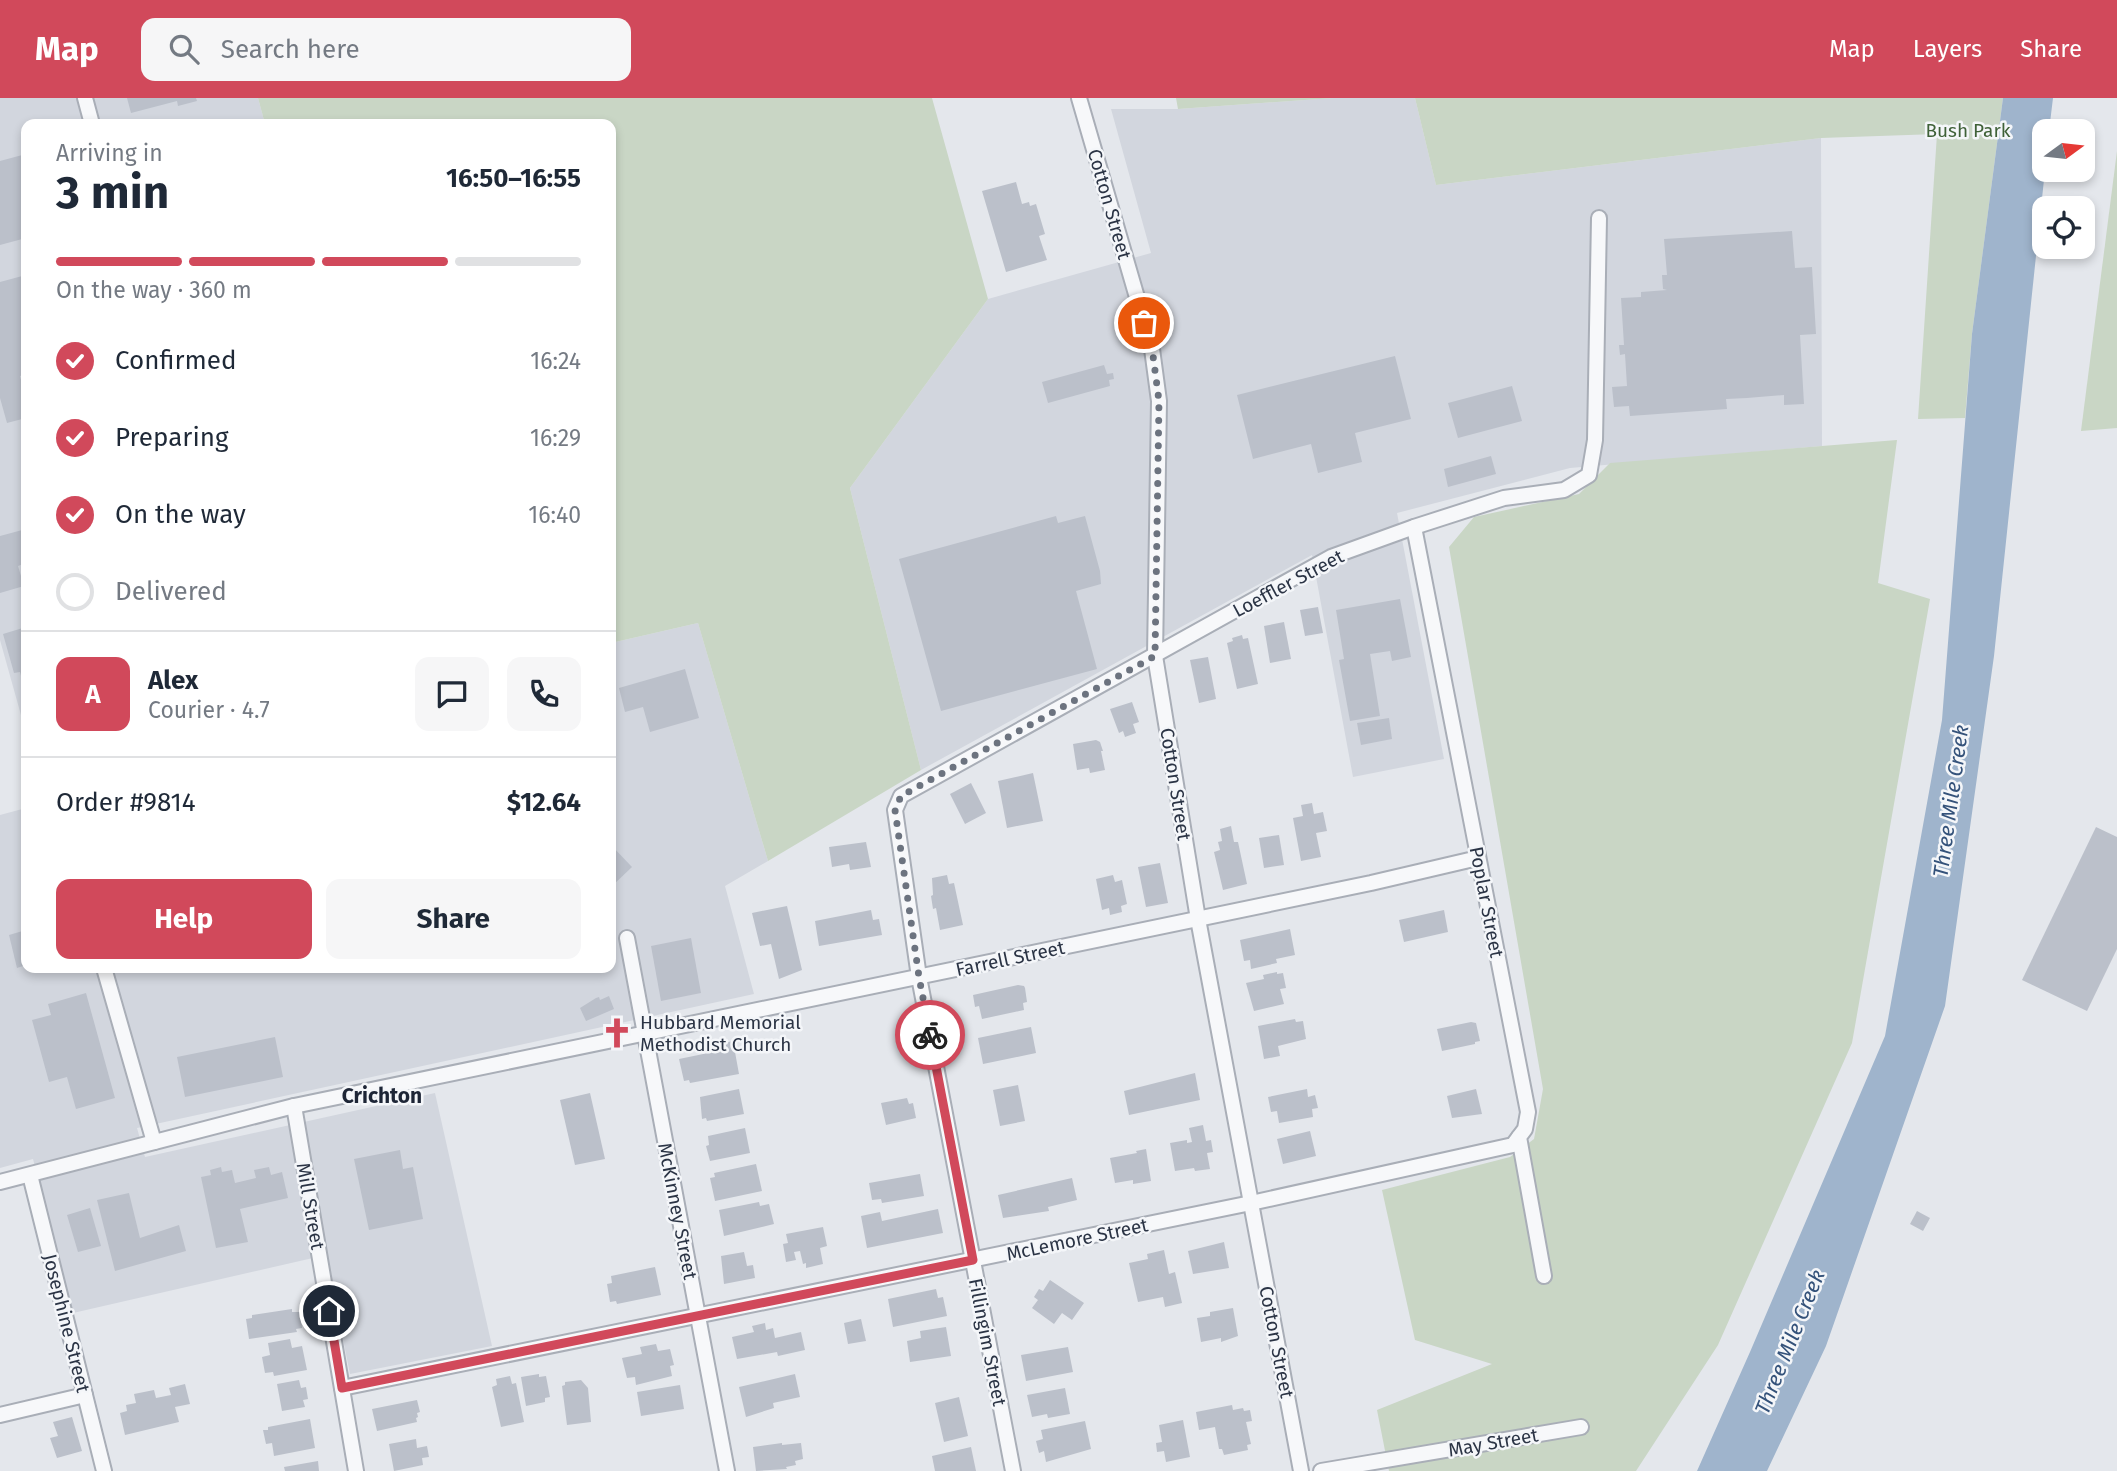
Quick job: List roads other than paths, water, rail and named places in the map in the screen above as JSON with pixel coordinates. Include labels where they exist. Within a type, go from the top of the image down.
[{"type":"street","points":[[85,98],[91,119]]},
{"type":"street","name":"Cotton Street","points":[[1079,98],[1152,348],[1159,401],[1155,656],[1198,919],[1301,1471]]},
{"type":"street","name":"Loeffler Street","points":[[972,758],[1331,557],[1504,499],[1564,490],[1589,475],[1595,440],[1598,218]]},
{"type":"street","name":"Poplar Street","points":[[1414,527],[1528,1112],[1525,1129],[1519,1137],[1544,1276]]},
{"type":"street","name":"Fillingim Street","points":[[972,758],[901,796],[895,810],[919,977],[1013,1471]]},
{"type":"street","name":"Farrell Street","points":[[0,1182],[294,1106],[1371,883],[1478,858]]},
{"type":"street","name":"McKinney Street","points":[[627,938],[727,1471]]},
{"type":"street","points":[[105,973],[154,1142]]},
{"type":"street","name":"Mill Street","points":[[294,1106],[356,1471]]},
{"type":"street","name":"McLemore Street","points":[[342,1388],[1251,1203],[1513,1145],[1519,1137]]},
{"type":"street","name":"Josephine Street","points":[[30,1175],[104,1471]]},
{"type":"street","points":[[0,1415],[85,1395]]},
{"type":"street","name":"May Street","points":[[1321,1471],[1581,1427]]},
{"type":"water","name":"Three Mile Creek","points":[[2003,98],[2053,98],[2050,119],[2032,119],[2032,182],[2044,182],[2042,196],[2032,196],[2032,259],[2036,259],[1994,656],[1945,1006],[1826,1346],[1767,1471],[1697,1471],[1885,1036],[1942,720],[1972,334]]},
{"type":"place","name":"Hubbard Memorial Methodist Church","points":[[617,1033]]},
{"type":"district","name":"Crichton","points":[[382,1096]]},
{"type":"park label","name":"Bush Park","points":[[1968,130]]}]
